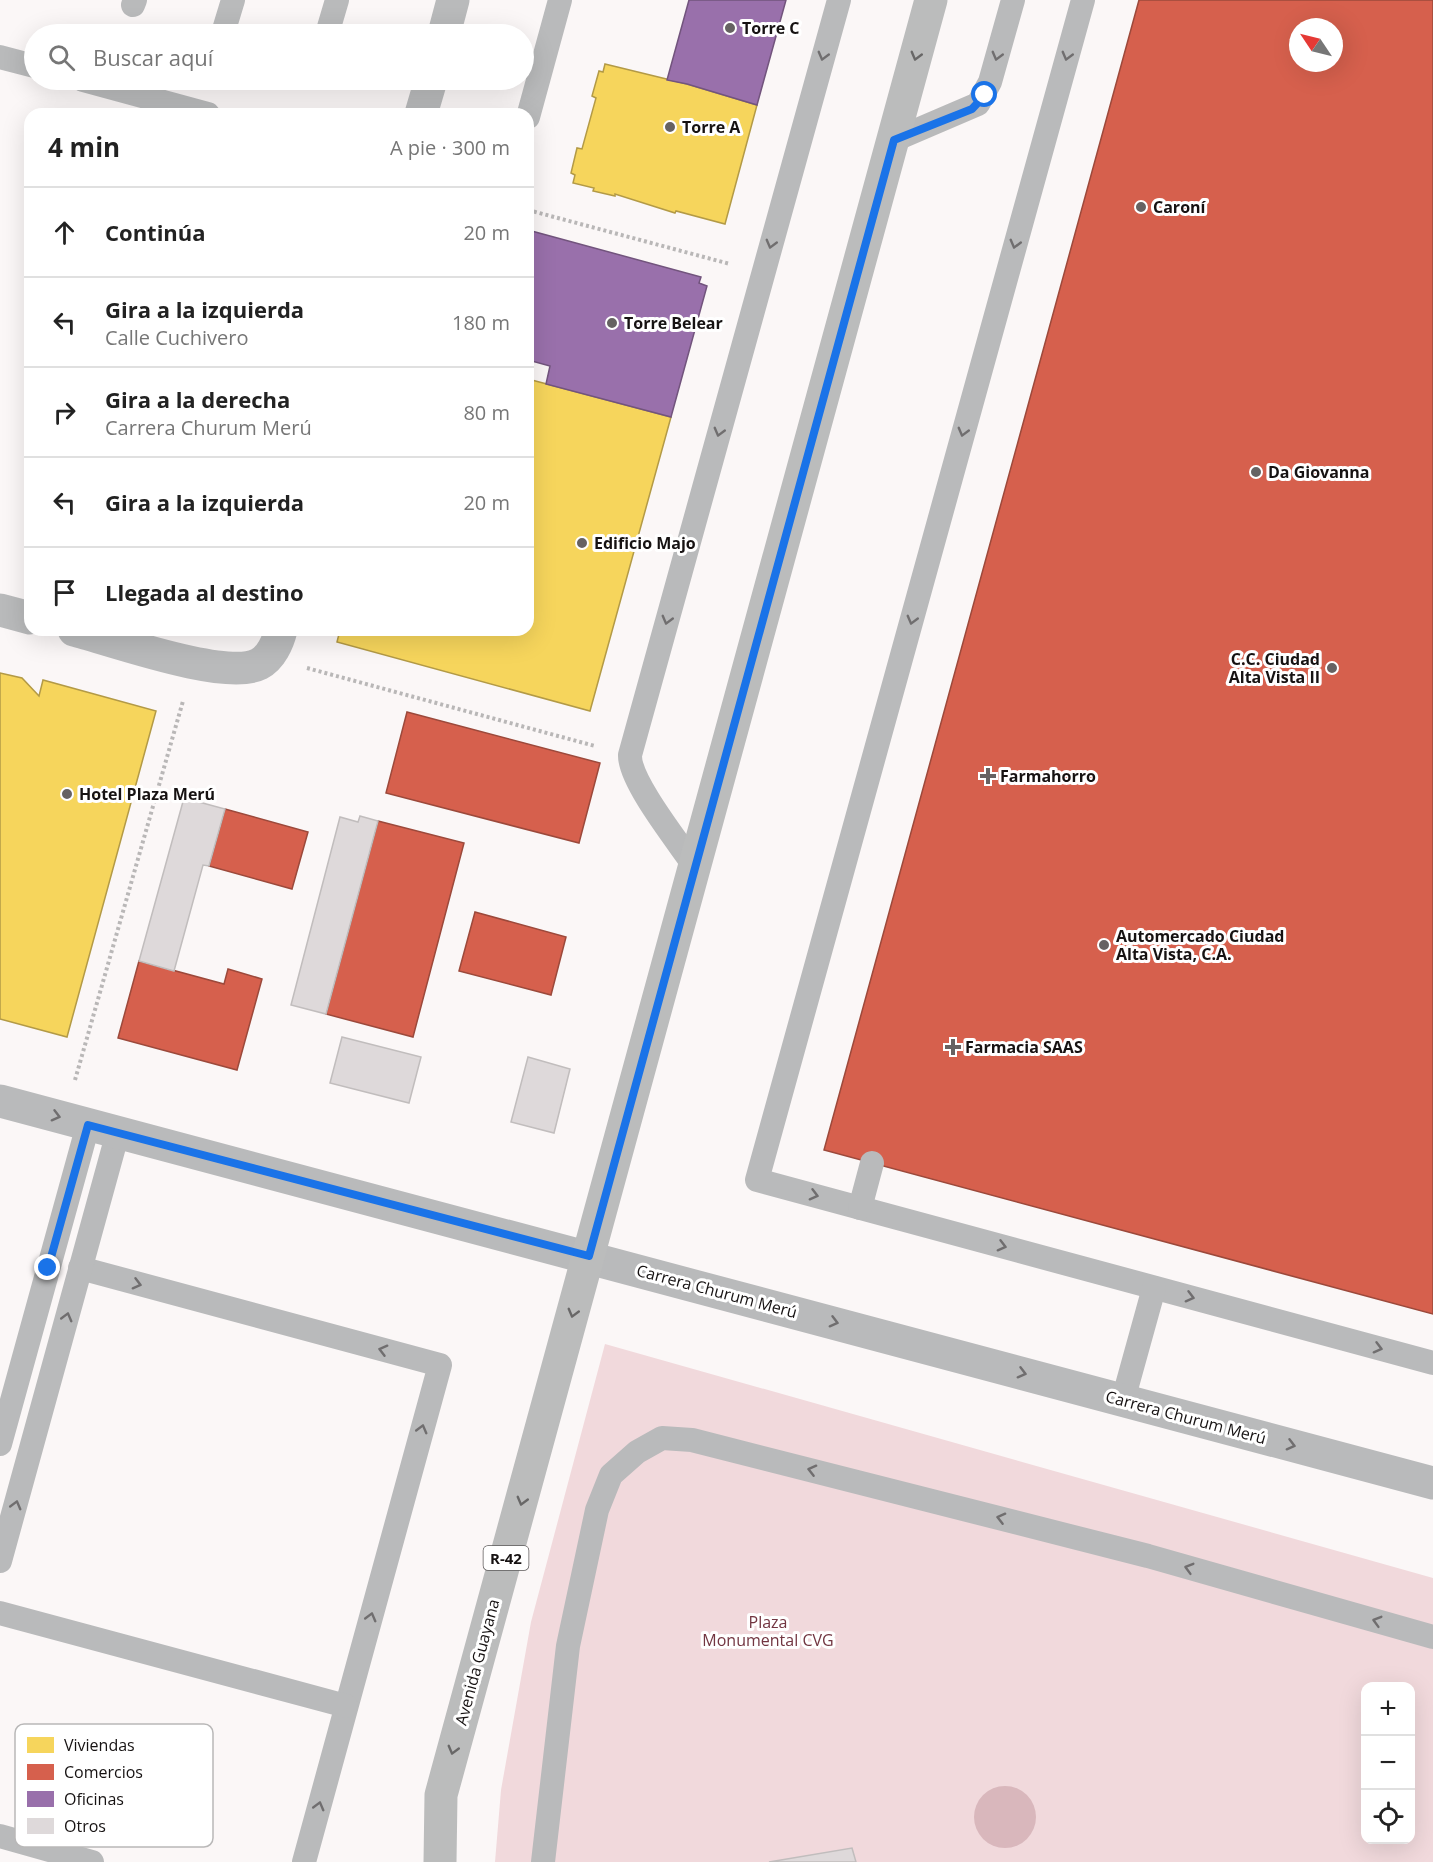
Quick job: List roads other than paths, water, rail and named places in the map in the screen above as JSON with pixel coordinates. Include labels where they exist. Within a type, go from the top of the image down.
[{"type":"main road","name":"R-42","points":[[589,1256],[932,0]]},
{"type":"main road","name":"Avenida Guayana","points":[[440,1862],[441,1796],[589,1256]]},
{"type":"street","points":[[447,24],[453,0]]},
{"type":"street","points":[[426,108],[429,90]]},
{"type":"street","points":[[0,610],[24,616]]},
{"type":"street","points":[[96,636],[218,668],[246,668],[260,664],[275,642]]},
{"type":"street","name":"Carrera Churum Merú","points":[[0,1101],[589,1256],[1433,1483]]},
{"type":"street","points":[[424,1862],[441,1796]]},
{"type":"lane","points":[[226,24],[233,0]]},
{"type":"lane","points":[[330,24],[337,0]]},
{"type":"lane","points":[[530,108],[560,0]]},
{"type":"lane","points":[[695,867],[639,784],[630,762],[630,755],[839,0]]},
{"type":"lane","points":[[894,140],[978,104],[990,82],[1013,0]]},
{"type":"lane","points":[[1083,0],[757,1180],[1433,1363]]},
{"type":"lane","points":[[0,57],[24,63]]},
{"type":"lane","points":[[120,90],[186,108]]},
{"type":"lane","points":[[0,1561],[80,1268],[90,1125]]},
{"type":"lane","points":[[0,1444],[90,1125]]},
{"type":"lane","points":[[860,1208],[872,1163]]},
{"type":"lane","points":[[80,1268],[440,1365],[304,1862]]},
{"type":"lane","points":[[1123,1400],[1155,1288]]},
{"type":"lane","points":[[18,1379],[48,1386]]},
{"type":"lane","points":[[543,1862],[568,1646],[597,1510],[611,1475],[637,1452],[662,1438],[692,1440],[1136,1553],[1433,1637]]},
{"type":"lane","points":[[0,1613],[346,1706]]},
{"type":"lane","points":[[0,1836],[15,1840]]},
{"type":"lane","points":[[39,1847],[92,1862]]},
{"type":"place","name":"Torre C","points":[[730,28]]},
{"type":"place","name":"Torre A","points":[[670,127]]},
{"type":"place","name":"Caroní","points":[[1141,207]]},
{"type":"place","name":"Torre Belear","points":[[612,323]]},
{"type":"place","name":"Da Giovanna","points":[[1256,472]]},
{"type":"place","name":"Edificio Majo","points":[[582,543]]},
{"type":"place","name":"C.C. Ciudad Alta Vista II","points":[[1332,668]]},
{"type":"place","name":"Farmahorro","points":[[988,776]]},
{"type":"place","name":"Hotel Plaza Merú","points":[[67,794]]},
{"type":"place","name":"Automercado Ciudad Alta Vista, C.A.","points":[[1104,945]]},
{"type":"place","name":"Farmacia SAAS","points":[[953,1047]]},
{"type":"park label","name":"Plaza Monumental CVG","points":[[768,1631]]}]
